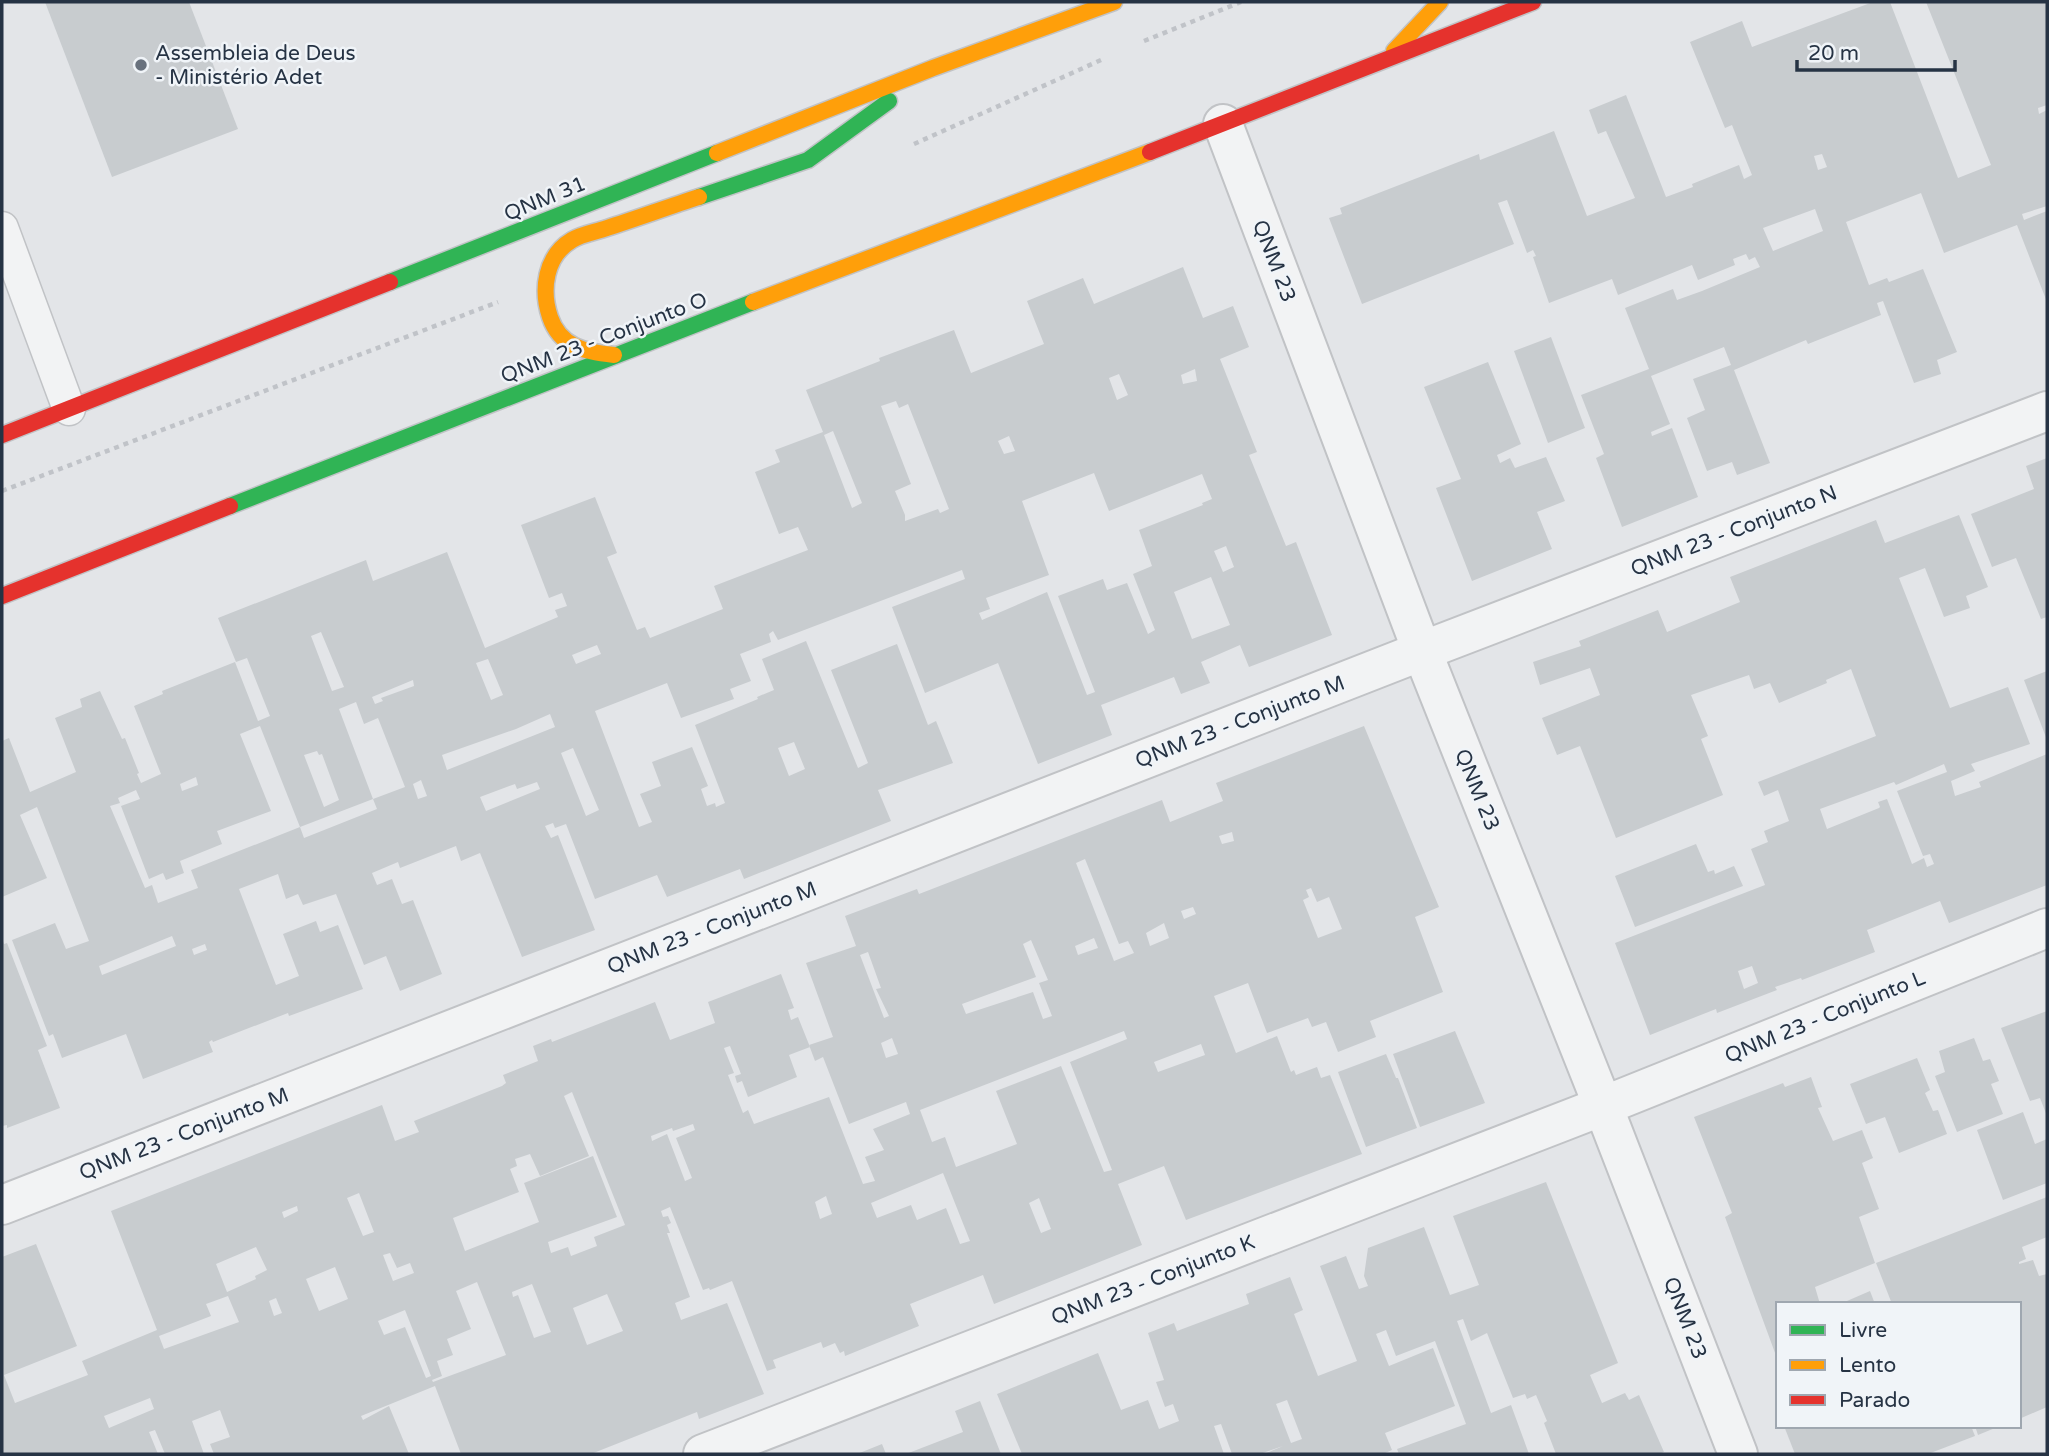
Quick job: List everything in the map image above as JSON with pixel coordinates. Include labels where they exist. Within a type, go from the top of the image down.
[{"type":"main road","points":[[1385,60],[1440,2]]},
{"type":"main road","name":"QNM 23 - Conjunto O","points":[[2,596],[614,355],[1223,124],[1533,2]]},
{"type":"main road","name":"QNM 31","points":[[2,435],[933,68],[1110,4]]},
{"type":"main road","points":[[614,355],[584,352],[561,338],[545,303],[544,285],[547,271],[557,252],[572,240],[808,160],[933,68]]},
{"type":"street","name":"QNM 23","points":[[1223,124],[1422,651],[1738,1454]]},
{"type":"street","name":"QNM 23 - Conjunto N","points":[[1422,651],[2047,411]]},
{"type":"street","name":"QNM 23 - Conjunto M","points":[[2,1205],[1422,651]]},
{"type":"street","name":"QNM 23 - Conjunto L","points":[[1603,1106],[2047,928]]},
{"type":"street","name":"QNM 23 - Conjunto K","points":[[703,1454],[1603,1106]]},
{"type":"lane","points":[[2,228],[69,409]]},
{"type":"building","name":"Assembleia de Deus - Ministério Adet","points":[[45,2],[189,2],[238,129],[112,177]]},
{"type":"building","points":[[1873,2],[1890,2],[1958,178],[1991,165],[1926,2],[2047,2],[2047,105],[2038,108],[2039,114],[2047,110],[2047,206],[2022,214],[2024,220],[2047,211],[2047,302],[2017,225],[1944,253],[1921,193],[1846,222],[1869,285],[1887,278],[1889,282],[1923,269],[1957,352],[1937,360],[1941,374],[1914,383],[1883,301],[1877,303],[1881,315],[1808,344],[1806,340],[1734,370],[1770,463],[1737,475],[1732,462],[1707,471],[1687,418],[1705,410],[1693,379],[1731,365],[1724,347],[1651,376],[1670,424],[1651,432],[1652,436],[1672,428],[1698,497],[1622,527],[1596,458],[1604,454],[1581,395],[1649,369],[1625,308],[1673,289],[1677,300],[1702,291],[1760,267],[1755,257],[1749,260],[1746,254],[1733,259],[1735,265],[1698,280],[1692,265],[1618,295],[1612,279],[1549,303],[1533,257],[1536,256],[1533,250],[1527,253],[1507,200],[1498,203],[1514,244],[1362,304],[1329,218],[1342,214],[1340,208],[1479,154],[1480,160],[1554,131],[1587,216],[1635,198],[1606,131],[1598,134],[1589,110],[1626,95],[1666,197],[1739,165],[1744,179],[1752,175],[1732,125],[1725,128],[1690,42],[1742,21],[1752,47]],"holes":[[[1822,154],[1827,167],[1818,170],[1814,156]],[[1815,209],[1823,231],[1773,251],[1763,228]]]},
{"type":"building","points":[[1183,267],[1203,318],[1233,306],[1249,347],[1220,359],[1257,452],[1249,455],[1286,546],[1296,542],[1332,635],[1249,667],[1240,645],[1201,662],[1210,683],[1181,694],[1174,677],[1101,705],[1112,735],[1038,764],[998,663],[925,693],[892,607],[965,579],[962,570],[778,640],[773,631],[769,634],[771,642],[740,654],[751,681],[730,689],[734,699],[681,718],[667,683],[595,711],[639,827],[652,822],[640,794],[661,786],[652,762],[692,747],[708,786],[701,789],[707,806],[715,803],[716,807],[725,803],[695,725],[774,690],[762,659],[806,641],[858,768],[868,763],[831,670],[897,644],[928,725],[936,721],[953,763],[878,790],[891,821],[744,879],[740,869],[667,897],[657,875],[595,899],[566,824],[555,828],[553,823],[545,826],[551,838],[558,835],[595,930],[522,957],[480,853],[461,861],[456,846],[400,868],[398,862],[372,873],[377,885],[392,879],[402,904],[413,900],[442,974],[400,991],[386,956],[364,965],[336,894],[303,905],[298,894],[286,899],[278,874],[239,889],[276,985],[299,976],[283,934],[316,921],[320,932],[338,925],[363,989],[289,1016],[288,1013],[213,1042],[212,1040],[209,1042],[213,1052],[143,1079],[126,1034],[62,1058],[53,1034],[49,1036],[12,940],[55,923],[66,949],[89,941],[37,807],[20,815],[47,878],[2,897],[2,741],[9,738],[30,792],[76,772],[55,718],[82,707],[80,699],[100,691],[122,739],[125,738],[141,783],[161,774],[134,706],[163,694],[162,691],[235,662],[258,721],[270,716],[247,658],[236,662],[218,618],[366,560],[373,581],[447,552],[485,648],[558,617],[555,610],[567,606],[562,593],[549,598],[521,525],[595,497],[617,553],[607,557],[637,630],[645,627],[650,638],[723,609],[714,586],[808,550],[798,527],[779,534],[755,472],[780,462],[775,450],[823,432],[806,390],[880,361],[879,358],[954,330],[971,373],[1044,344],[1027,301],[1083,278],[1094,304]],"holes":[[[1195,369],[1197,381],[1183,384],[1181,375]],[[1119,374],[1128,395],[1117,400],[1109,378]],[[896,401],[899,408],[908,404],[949,509],[940,513],[938,509],[905,521],[895,491],[911,484],[881,406]],[[833,431],[862,503],[852,508],[824,435]],[[1009,436],[1015,451],[1004,454],[998,441]],[[1094,473],[1109,511],[1202,474],[1212,499],[1139,530],[1152,566],[1133,574],[1155,630],[1148,634],[1127,583],[1107,590],[1103,579],[1058,596],[1095,692],[1087,695],[1047,592],[982,620],[979,613],[990,609],[986,598],[1049,575],[1022,501]],[[1226,546],[1234,567],[1223,572],[1214,551]],[[1211,577],[1230,625],[1192,639],[1174,592]],[[321,632],[344,687],[332,691],[311,636]],[[597,645],[601,654],[576,664],[572,655]],[[488,659],[503,695],[491,700],[476,663]],[[413,680],[414,686],[381,698],[383,701],[375,704],[372,697]],[[356,702],[364,724],[378,718],[405,787],[373,799],[339,709]],[[550,714],[555,727],[447,770],[442,755]],[[260,726],[300,827],[191,870],[198,888],[158,903],[152,885],[145,888],[110,806],[120,803],[118,798],[136,790],[140,799],[121,806],[149,879],[163,873],[166,880],[184,873],[180,861],[222,844],[217,831],[271,811],[240,734]],[[794,742],[805,769],[789,776],[778,748]],[[573,748],[599,810],[586,816],[561,753]],[[317,751],[319,755],[322,754],[339,800],[324,807],[304,755]],[[196,777],[198,785],[182,791],[180,784]],[[421,780],[427,796],[418,799],[413,784]],[[537,782],[540,789],[486,811],[480,797],[515,784],[517,789]],[[373,799],[377,809],[304,838],[300,827]],[[172,936],[176,946],[102,975],[99,966]],[[205,944],[207,950],[194,955],[192,949]]]},
{"type":"building","points":[[1551,337],[1585,428],[1548,443],[1514,351]]},
{"type":"building","points":[[1488,362],[1521,444],[1497,455],[1500,463],[1510,458],[1515,468],[1546,457],[1565,501],[1537,512],[1552,549],[1472,581],[1436,488],[1461,479],[1424,387]]},
{"type":"building","points":[[2047,458],[2047,617],[2041,619],[2016,558],[1992,567],[1971,514],[2034,489],[2026,466]]},
{"type":"building","points":[[1959,515],[1988,587],[1966,596],[1970,608],[1944,617],[1925,568],[1899,578],[1950,708],[2008,687],[2030,744],[1971,764],[1975,771],[1951,781],[1955,796],[1981,787],[1979,782],[2047,754],[2047,885],[1949,923],[1940,901],[1867,930],[1875,952],[1802,980],[1801,978],[1775,987],[1777,990],[1717,1013],[1716,1009],[1650,1035],[1615,943],[1765,885],[1751,849],[1768,842],[1764,831],[1789,821],[1778,790],[1764,796],[1758,782],[1876,736],[1851,669],[1826,680],[1827,683],[1779,703],[1770,683],[1754,689],[1749,675],[1691,695],[1708,736],[1701,739],[1723,795],[1616,838],[1580,746],[1557,755],[1542,718],[1600,695],[1590,668],[1540,685],[1533,662],[1581,646],[1579,641],[1658,610],[1667,632],[1740,602],[1730,577],[1876,520],[1885,543]],"holes":[[[1944,764],[1947,772],[1897,791],[1923,856],[1930,854],[1934,864],[1927,867],[1924,858],[1912,864],[1887,799],[1878,802],[1879,808],[1827,829],[1820,809],[1894,782],[1896,785]],[[1752,966],[1758,983],[1744,989],[1738,971]]]},
{"type":"building","points":[[2047,671],[2047,740],[2024,680]]},
{"type":"building","points":[[1364,726],[1439,907],[1415,917],[1443,992],[1370,1021],[1376,1037],[1338,1052],[1326,1022],[1312,1027],[1308,1018],[1267,1033],[1248,983],[1214,996],[1236,1053],[1277,1036],[1291,1072],[1294,1070],[1296,1075],[1317,1067],[1321,1078],[1330,1075],[1362,1154],[1186,1220],[1164,1166],[1118,1184],[1142,1245],[994,1304],[983,1275],[910,1304],[919,1326],[845,1356],[844,1351],[840,1353],[835,1343],[823,1348],[821,1342],[773,1360],[776,1368],[767,1371],[732,1281],[703,1290],[670,1207],[661,1211],[663,1217],[668,1216],[671,1223],[667,1225],[670,1233],[667,1233],[690,1297],[675,1303],[681,1320],[727,1303],[764,1394],[699,1419],[697,1412],[591,1454],[461,1454],[435,1386],[361,1416],[363,1420],[389,1406],[409,1454],[214,1454],[210,1444],[230,1437],[220,1410],[192,1421],[204,1454],[165,1454],[155,1430],[149,1432],[158,1454],[2,1454],[2,1257],[36,1244],[77,1346],[4,1375],[15,1403],[88,1375],[82,1361],[157,1330],[111,1211],[382,1105],[395,1141],[419,1132],[414,1121],[502,1086],[506,1083],[503,1075],[538,1061],[533,1046],[551,1039],[552,1042],[655,1002],[670,1040],[715,1023],[708,1002],[781,974],[794,1008],[788,1010],[791,1020],[798,1017],[809,1045],[833,1037],[806,963],[856,946],[845,916],[917,889],[919,894],[1162,800],[1170,822],[1223,801],[1216,783]],"holes":[[[1232,832],[1234,841],[1222,844],[1219,836]],[[1085,859],[1119,944],[1128,941],[1134,953],[1114,961],[1076,863]],[[1311,888],[1317,902],[1329,897],[1342,929],[1318,938],[1303,900],[1309,897],[1306,890]],[[1193,907],[1196,914],[1184,919],[1181,911]],[[1164,923],[1169,938],[1150,946],[1146,933]],[[1094,938],[1098,948],[1078,955],[1075,946]],[[1031,940],[1048,980],[1039,983],[1052,1016],[1043,1019],[1033,992],[966,1014],[962,1004],[1036,977],[1023,944]],[[868,952],[881,988],[876,989],[889,1016],[884,1018],[860,955]],[[1124,1031],[1127,1039],[1070,1062],[1112,1170],[1104,1172],[1061,1066],[996,1091],[1017,1144],[956,1167],[945,1137],[932,1142],[920,1110]],[[892,1038],[898,1054],[886,1058],[881,1043]],[[1201,1044],[1205,1055],[1158,1072],[1154,1062]],[[730,1046],[741,1074],[735,1076],[737,1083],[742,1081],[748,1097],[797,1077],[789,1055],[810,1047],[815,1061],[823,1057],[849,1124],[906,1102],[910,1114],[873,1129],[884,1150],[865,1157],[875,1181],[863,1184],[829,1097],[754,1124],[748,1110],[743,1113],[728,1075],[734,1073],[724,1048]],[[572,1092],[625,1225],[594,1237],[597,1246],[571,1256],[568,1247],[551,1253],[548,1242],[617,1217],[593,1156],[524,1183],[539,1222],[465,1251],[453,1218],[519,1192],[510,1169],[517,1166],[515,1159],[530,1154],[540,1176],[589,1156],[564,1096]],[[693,1124],[695,1130],[676,1138],[692,1178],[685,1181],[667,1134],[652,1141],[651,1136]],[[943,1173],[970,1241],[960,1244],[946,1208],[917,1220],[911,1205],[877,1218],[871,1203]],[[359,1193],[374,1232],[363,1236],[347,1198]],[[826,1196],[832,1214],[820,1219],[815,1202]],[[1039,1198],[1051,1229],[1041,1233],[1029,1203]],[[297,1206],[298,1211],[284,1218],[282,1212]],[[256,1247],[267,1270],[255,1276],[256,1279],[227,1292],[216,1264]],[[390,1253],[397,1268],[410,1263],[414,1273],[393,1281],[383,1255]],[[335,1267],[348,1299],[319,1311],[306,1279]],[[477,1282],[506,1355],[433,1382],[432,1380],[442,1376],[437,1361],[453,1355],[447,1339],[471,1329],[456,1291]],[[532,1284],[551,1332],[534,1338],[518,1295],[513,1297],[512,1292]],[[607,1294],[623,1331],[587,1345],[573,1308]],[[228,1296],[239,1322],[164,1349],[159,1336],[211,1316],[206,1304]],[[276,1298],[282,1313],[274,1316],[269,1301]],[[405,1310],[431,1376],[426,1378],[405,1327],[384,1335],[378,1321]],[[150,1398],[154,1409],[109,1428],[104,1416]]]},
{"type":"building","points":[[1696,844],[1708,872],[1714,870],[1715,874],[1734,866],[1743,886],[1635,927],[1615,876]]},
{"type":"building","points":[[2,938],[4,944],[7,943],[47,1046],[38,1050],[60,1108],[7,1128],[7,1125],[2,1126]]},
{"type":"building","points":[[2047,1011],[2047,1116],[2040,1098],[2030,1101],[2001,1028]]},
{"type":"building","points":[[1455,1031],[1485,1103],[1420,1127],[1393,1054]]},
{"type":"building","points":[[1974,1038],[1983,1061],[1990,1059],[1999,1081],[1991,1084],[2003,1114],[1957,1132],[1935,1076],[1945,1072],[1939,1051]]},
{"type":"building","points":[[1386,1054],[1417,1128],[1366,1147],[1338,1072]]},
{"type":"building","points":[[1917,1058],[1930,1090],[1925,1093],[1933,1111],[1938,1110],[1947,1134],[1899,1153],[1885,1117],[1866,1124],[1850,1084]]},
{"type":"building","points":[[1811,1077],[1822,1107],[1818,1108],[1833,1141],[1862,1130],[1873,1158],[1862,1163],[1879,1209],[1859,1217],[1875,1263],[1815,1287],[1819,1302],[1776,1302],[1776,1356],[1725,1217],[1732,1213],[1694,1117],[1783,1083],[1785,1087]]},
{"type":"building","points":[[2023,1112],[2035,1144],[2047,1139],[2047,1183],[2003,1200],[1977,1130]]},
{"type":"building","points":[[1546,1182],[1618,1363],[1590,1375],[1602,1403],[1625,1393],[1629,1400],[1639,1395],[1664,1452],[1556,1454],[1536,1395],[1527,1399],[1525,1394],[1513,1398],[1487,1333],[1471,1341],[1463,1319],[1457,1321],[1491,1413],[1511,1405],[1529,1454],[1399,1454],[1397,1449],[1466,1424],[1435,1341],[1396,1356],[1386,1330],[1376,1334],[1389,1366],[1433,1348],[1455,1406],[1385,1433],[1392,1450],[1383,1454],[1264,1454],[1283,1446],[1260,1454],[1232,1454],[1221,1424],[1214,1426],[1224,1454],[1022,1454],[997,1394],[1098,1353],[1121,1410],[1148,1400],[1159,1429],[1179,1421],[1173,1404],[1165,1407],[1156,1382],[1164,1380],[1148,1333],[1174,1323],[1177,1331],[1249,1304],[1246,1294],[1290,1277],[1303,1310],[1294,1314],[1318,1376],[1357,1361],[1320,1266],[1346,1256],[1359,1289],[1368,1286],[1364,1276],[1368,1248],[1424,1227],[1450,1295],[1479,1285],[1453,1216]],"holes":[[[1287,1400],[1302,1439],[1291,1443],[1276,1404]]]},
{"type":"building","points":[[2047,1197],[2047,1237],[2022,1247],[2026,1259],[2019,1264],[2033,1260],[2039,1276],[2047,1274],[2047,1407],[2021,1418],[2021,1302],[1891,1302],[1876,1263]]},
{"type":"building","points":[[1870,1291],[1874,1302],[1845,1302]]},
{"type":"building","points":[[980,1401],[1001,1454],[906,1454],[963,1432],[955,1411]]},
{"type":"building","points":[[1785,1428],[1972,1428],[1975,1436],[1928,1454],[1795,1454]]},
{"type":"building","points":[[1976,1428],[1995,1428],[1978,1435]]},
{"type":"building","points":[[882,1444],[886,1454],[857,1454]]},
{"type":"traffic: fast","points":[[699,197],[808,160],[889,101]]},
{"type":"traffic: fast","points":[[390,282],[717,153]]},
{"type":"traffic: fast","points":[[230,506],[753,302]]},
{"type":"traffic: slow","points":[[717,153],[933,68],[1114,2]]},
{"type":"traffic: slow","points":[[1394,51],[1440,2]]},
{"type":"traffic: slow","points":[[753,302],[1150,152]]},
{"type":"traffic: slow","points":[[614,355],[575,346],[554,327],[546,296],[551,264],[563,247],[576,238],[699,197]]},
{"type":"traffic: jam","points":[[1150,152],[1533,2]]},
{"type":"traffic: jam","points":[[2,435],[390,282]]},
{"type":"traffic: jam","points":[[2,596],[230,506]]},
{"type":"place","name":"Assembleia de Deus - Ministério Adet","points":[[141,65]]}]
